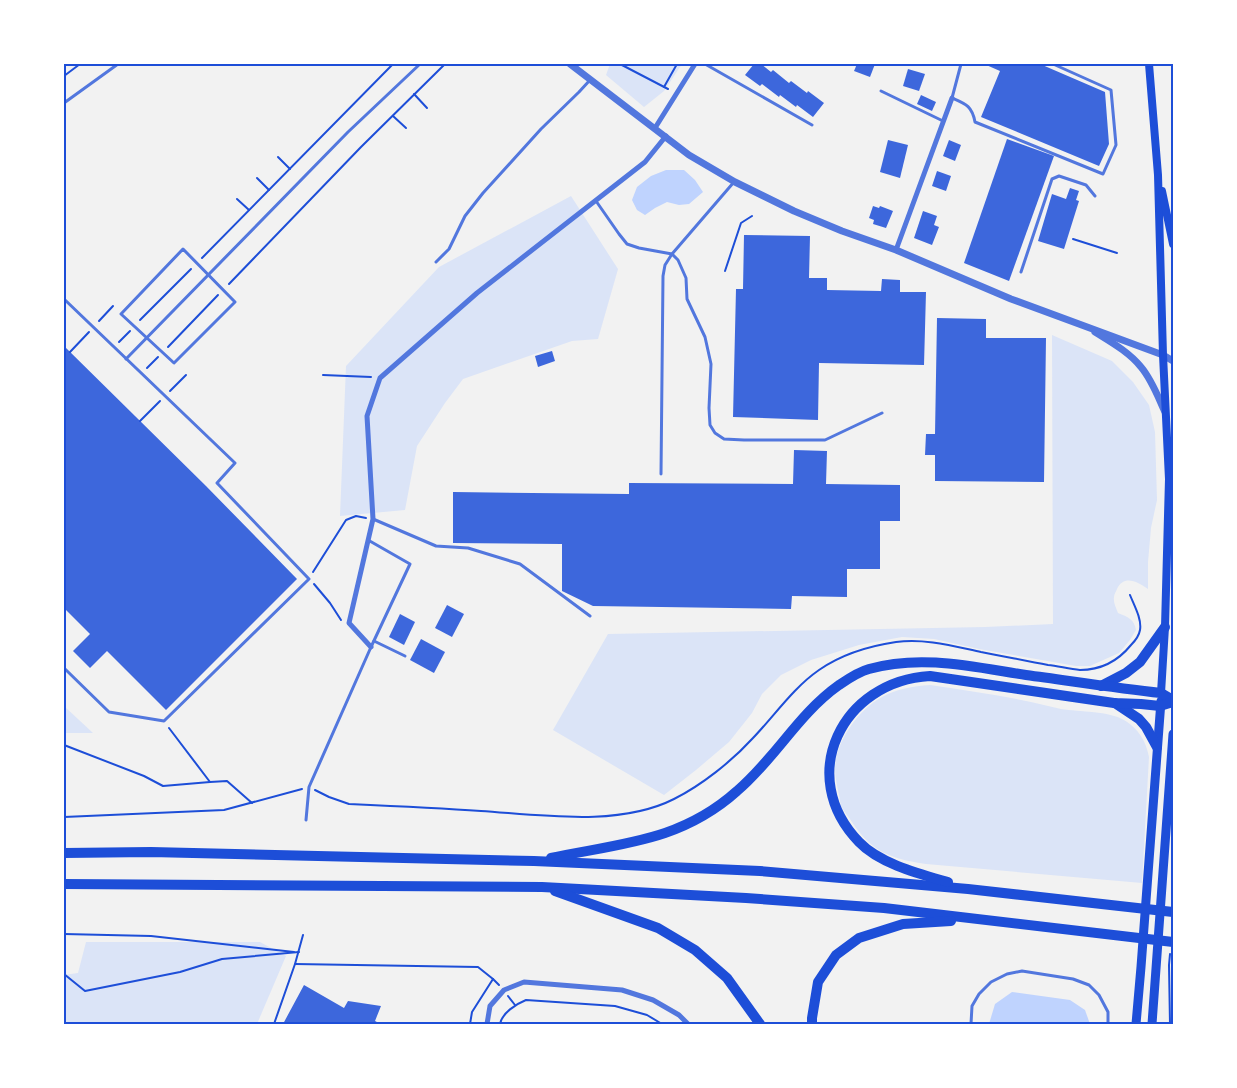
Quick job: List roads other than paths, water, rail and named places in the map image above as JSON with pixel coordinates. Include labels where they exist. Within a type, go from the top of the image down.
[{"type":"highway","points":[[1101,686],[1126,673],[1140,662],[1165,627]]},
{"type":"highway","points":[[534,861],[636,840],[665,833],[684,825],[736,793],[770,758],[795,726],[830,692],[842,683],[867,670],[893,663],[933,662],[1161,693],[1173,701]]},
{"type":"highway","points":[[968,888],[904,869],[879,857],[860,844],[844,826],[834,806],[830,788],[829,766],[832,749],[840,729],[867,698],[901,680],[930,676],[1114,703],[1160,706],[1173,701]]},
{"type":"highway","points":[[1114,703],[1139,719],[1146,726],[1157,747]]},
{"type":"highway","points":[[64,853],[151,852],[534,861],[760,871],[968,888],[1173,912]]},
{"type":"highway","points":[[64,884],[542,887],[746,898],[884,908],[1109,933],[1172,945]]},
{"type":"highway","points":[[542,887],[658,928],[695,950],[727,978],[760,1024]]},
{"type":"highway","points":[[812,1024],[818,982],[836,954],[859,938],[903,924],[977,919]]},
{"type":"main road","points":[[1136,1024],[1165,627],[1169,479],[1163,355],[1158,175],[1149,64]]},
{"type":"main road","points":[[1158,175],[1173,244]]},
{"type":"main road","points":[[1152,1024],[1173,734]]},
{"type":"street","points":[[570,64],[690,155],[735,182],[794,211],[842,231],[896,250],[1012,299],[1163,355],[1173,361]]},
{"type":"street","points":[[655,128],[695,64]]},
{"type":"street","points":[[896,250],[952,98]]},
{"type":"street","points":[[371,647],[350,623],[373,519],[366,416],[380,378],[478,293],[644,162],[666,136]]},
{"type":"street","points":[[1084,325],[1128,354],[1141,367],[1151,382],[1166,415]]},
{"type":"street","points":[[487,1024],[490,1006],[504,990],[524,982],[622,990],[653,1000],[679,1015],[688,1024]]},
{"type":"lane","points":[[64,104],[118,64]]},
{"type":"lane","points":[[126,359],[348,132],[420,64]]},
{"type":"lane","points":[[705,64],[812,125]]},
{"type":"lane","points":[[961,64],[952,98],[966,104],[974,114],[975,122],[1103,174],[1116,144],[1111,90],[1052,64]]},
{"type":"lane","points":[[436,262],[449,249],[465,216],[483,193],[541,128],[590,80]]},
{"type":"lane","points":[[881,91],[943,121]]},
{"type":"lane","points":[[1021,272],[1052,180],[1060,176],[1086,185],[1095,196]]},
{"type":"lane","points":[[661,474],[663,276],[665,265],[672,254],[735,182]]},
{"type":"lane","points":[[595,200],[627,244],[672,254],[678,260],[686,278],[687,298],[705,337],[711,364],[709,408],[710,425],[715,433],[724,439],[825,440],[882,413]]},
{"type":"lane","points":[[183,249],[208,274],[235,302],[174,363],[121,314],[183,249]]},
{"type":"lane","points":[[64,300],[235,463],[216,483],[309,579],[164,721],[109,712],[64,668]]},
{"type":"lane","points":[[373,519],[436,546],[468,548],[520,564],[590,616]]},
{"type":"lane","points":[[306,820],[309,787],[410,564],[368,540]]},
{"type":"lane","points":[[374,641],[405,656]]},
{"type":"lane","points":[[971,1024],[972,1006],[979,994],[991,982],[1007,974],[1022,972],[1074,979],[1089,985],[1100,994],[1108,1012],[1108,1024]]},
{"type":"water","points":[[666,170],[684,170],[695,180],[703,192],[689,204],[679,205],[667,202],[645,215],[637,210],[632,200],[637,187],[651,176]]},
{"type":"water","points":[[1012,992],[1070,1000],[1085,1010],[1090,1024],[989,1024],[995,1004]]}]
